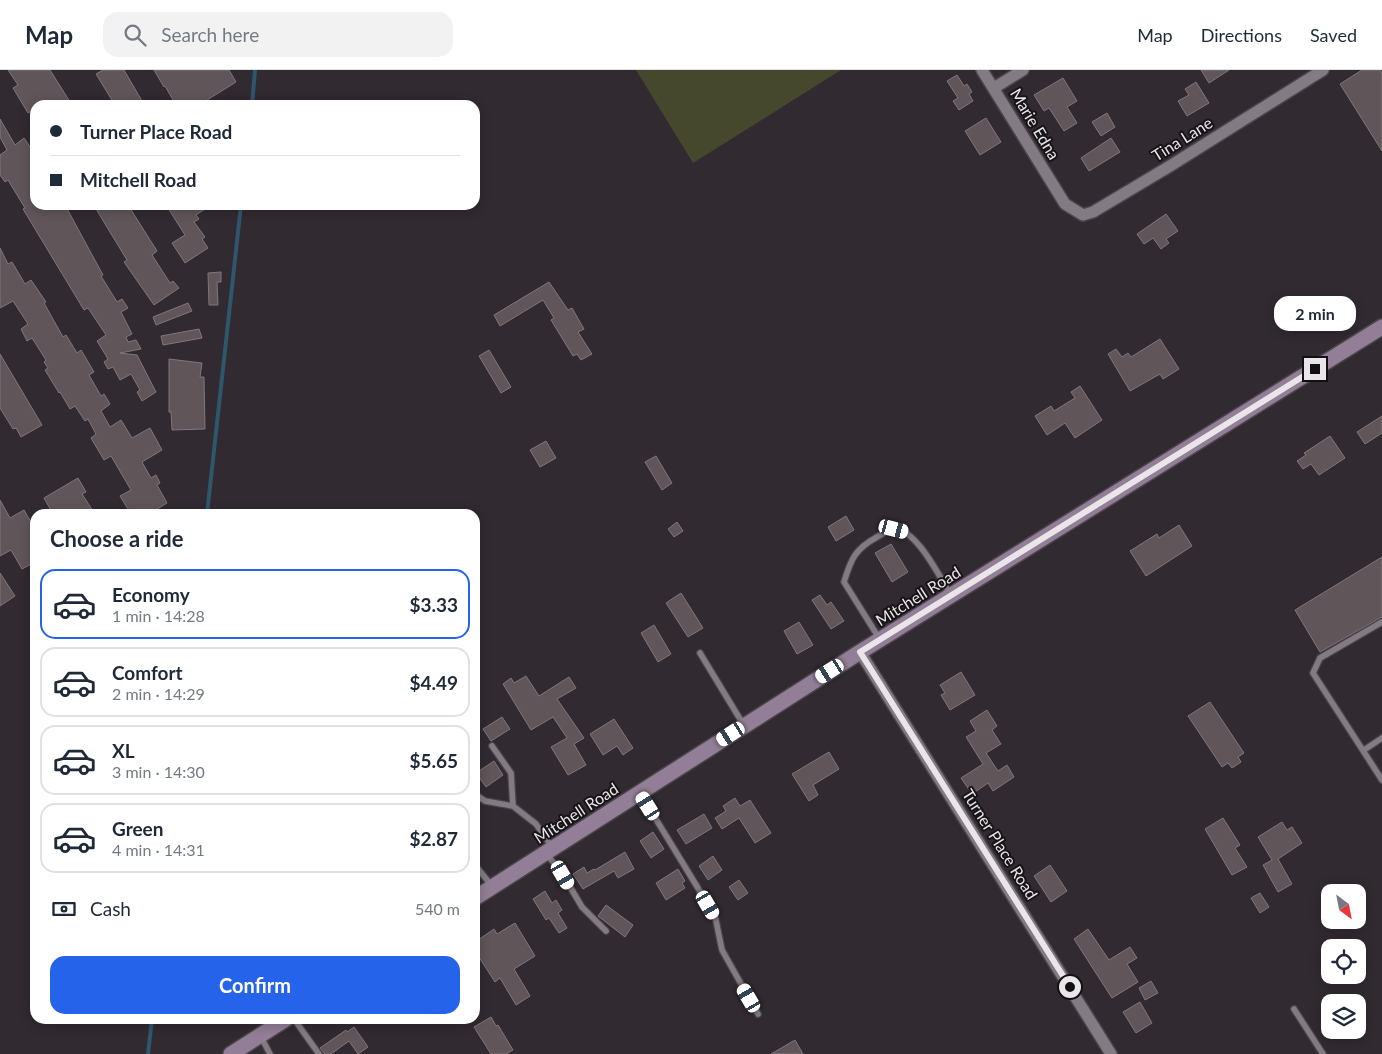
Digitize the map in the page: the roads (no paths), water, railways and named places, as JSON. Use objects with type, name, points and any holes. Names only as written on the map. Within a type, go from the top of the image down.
[{"type":"street","name":"Marie Edna","points":[[982,70],[1059,195]]},
{"type":"street","points":[[994,88],[1023,70]]},
{"type":"street","name":"Tina Lane","points":[[1059,195],[1065,204],[1083,215],[1093,212],[1323,70]]},
{"type":"street","name":"Mitchell Road","points":[[480,895],[860,652],[1382,327]]},
{"type":"street","name":"Turner Place Road","points":[[860,652],[1111,1054]]},
{"type":"street","points":[[231,1054],[278,1024]]},
{"type":"lane","points":[[881,639],[844,582],[851,560],[856,552],[867,542],[894,529],[905,532],[920,546],[951,595]]},
{"type":"lane","points":[[1382,622],[1320,658],[1313,673],[1382,780]]},
{"type":"lane","points":[[700,653],[744,726]]},
{"type":"lane","points":[[1364,750],[1382,738]]},
{"type":"lane","points":[[492,746],[511,773],[513,806]]},
{"type":"lane","points":[[640,793],[715,916],[722,950],[758,1014]]},
{"type":"lane","points":[[480,798],[485,801],[513,806],[536,824],[549,851],[582,907],[606,931]]},
{"type":"lane","points":[[480,871],[493,887]]},
{"type":"lane","points":[[1294,1009],[1324,1054]]},
{"type":"lane","points":[[298,1024],[319,1054]]},
{"type":"lane","points":[[260,1036],[270,1054]]},
{"type":"waterway","points":[[252,100],[255,70]]},
{"type":"waterway","points":[[208,509],[240,210]]},
{"type":"waterway","points":[[148,1054],[151,1024]]}]
